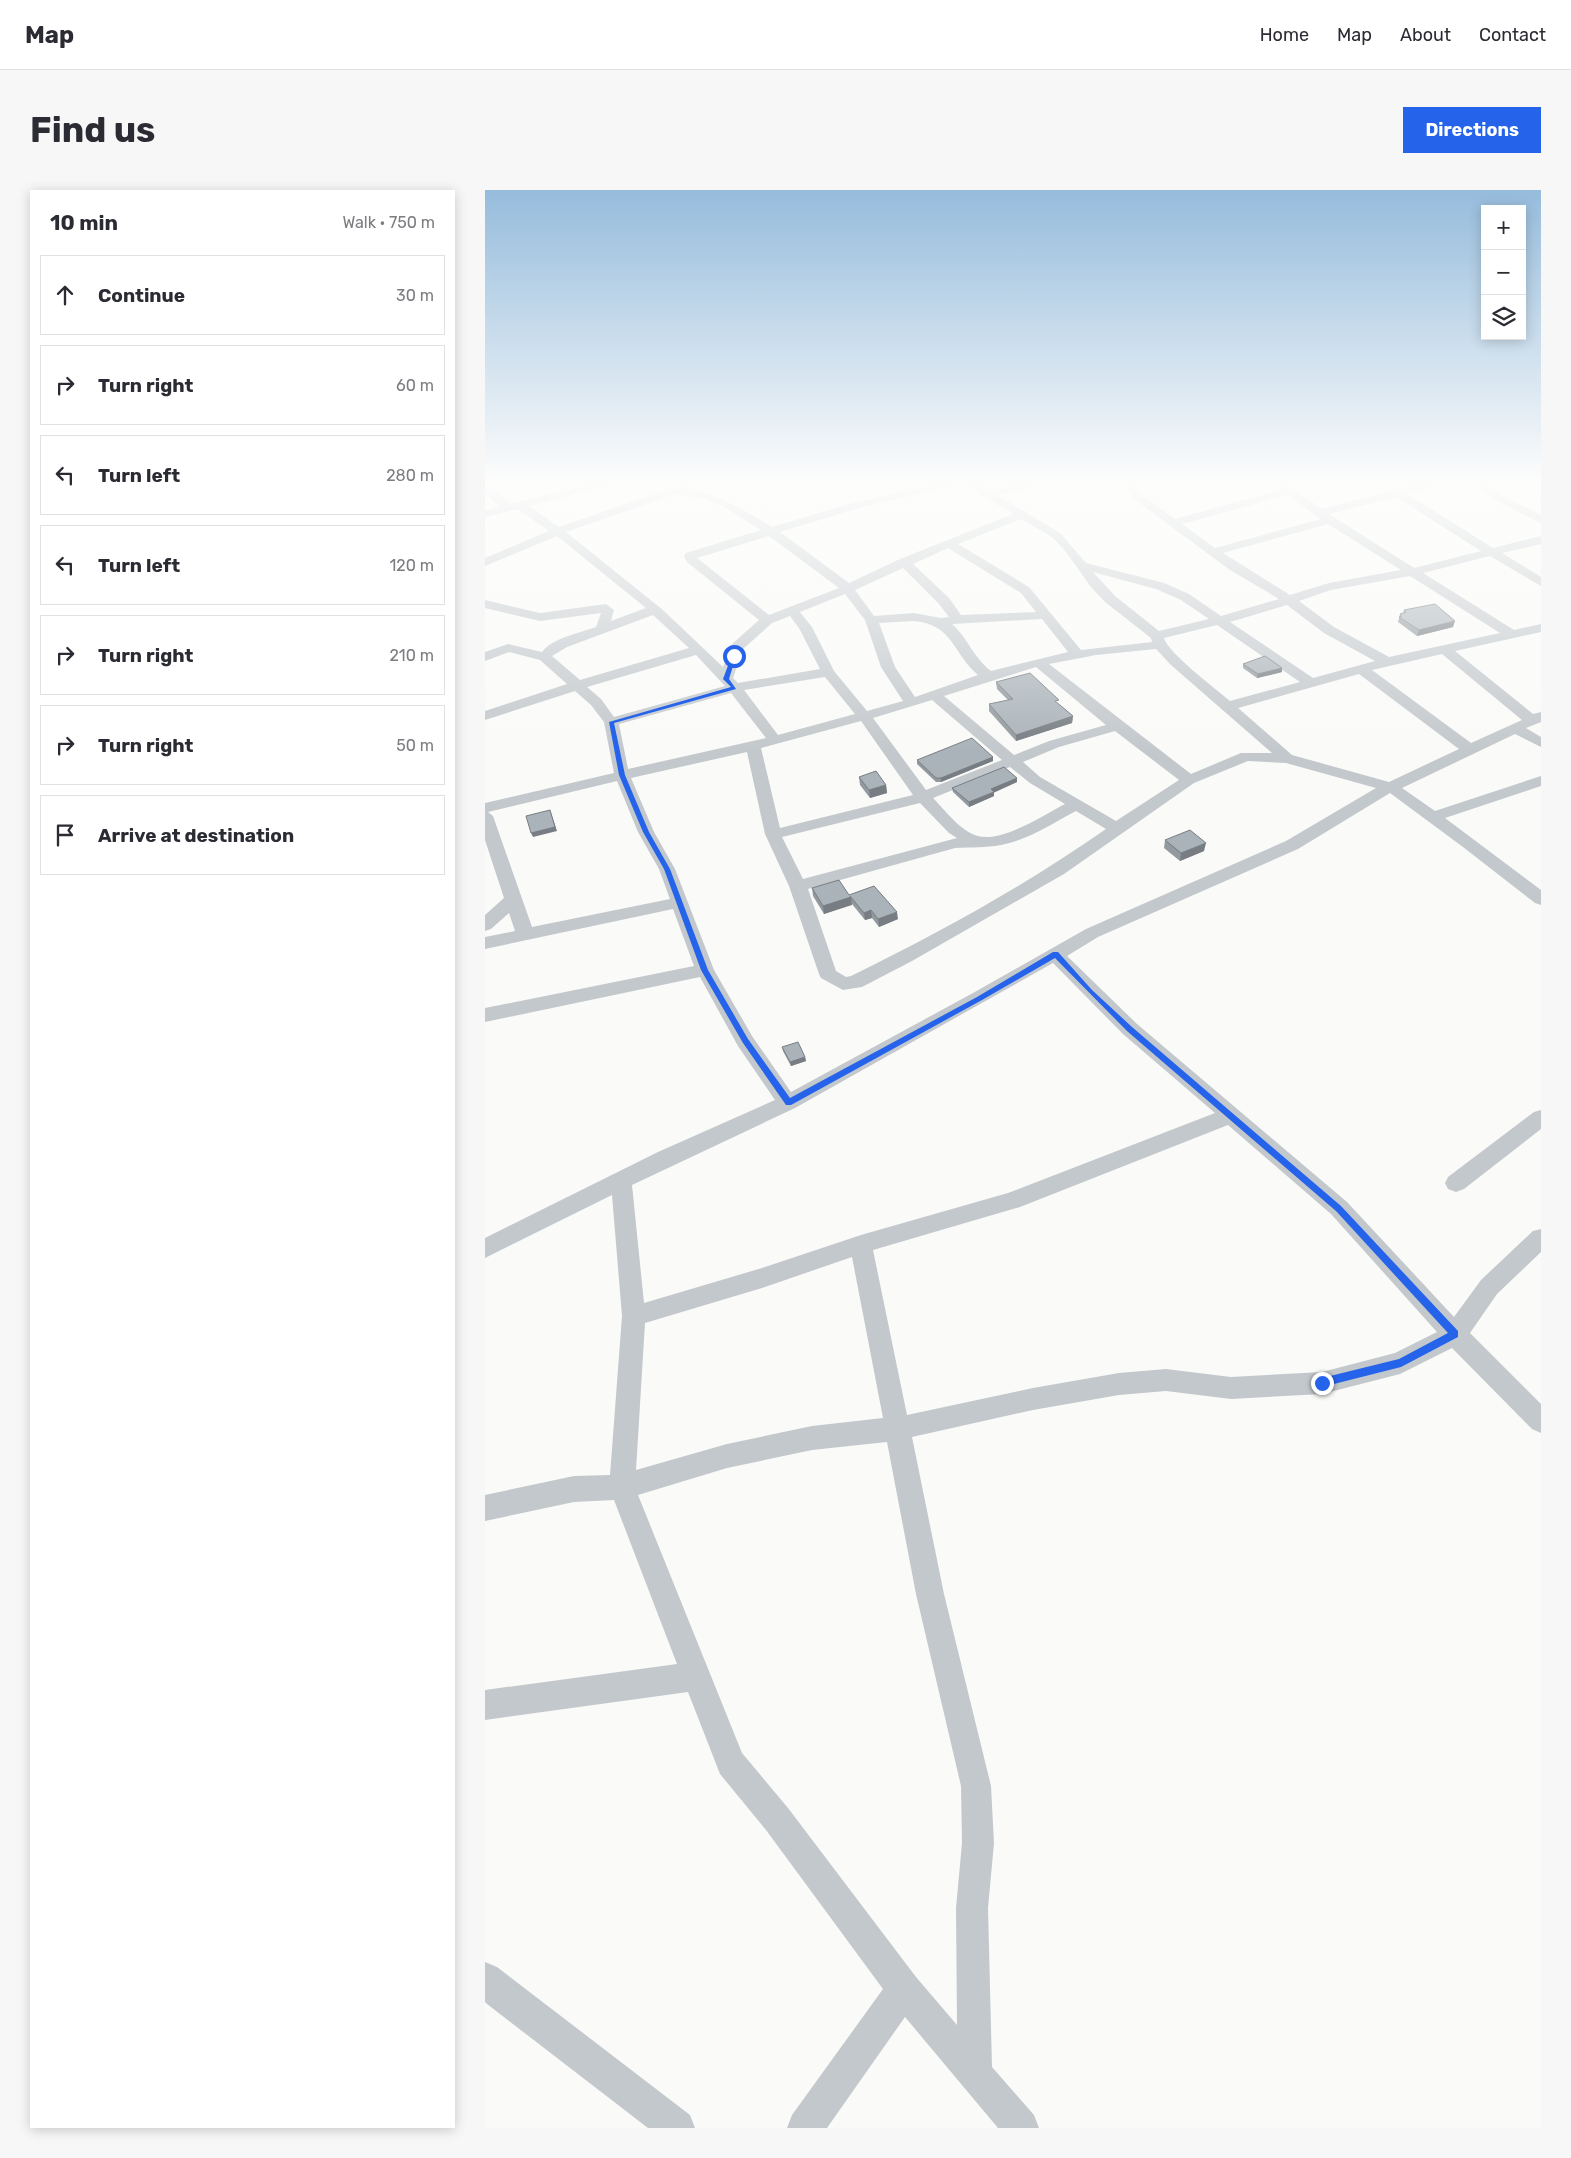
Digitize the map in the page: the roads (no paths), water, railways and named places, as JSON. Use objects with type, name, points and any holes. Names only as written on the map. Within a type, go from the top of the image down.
[{"type":"street","points":[[608,571],[654,610],[702,654],[730,683],[775,740]]},
{"type":"street","points":[[706,571],[767,620]]},
{"type":"street","points":[[825,571],[847,588],[871,620],[885,651],[887,667],[909,700]]},
{"type":"street","points":[[730,683],[737,647],[753,630],[767,620],[793,612],[883,571]]},
{"type":"street","points":[[914,571],[945,601],[957,619]]},
{"type":"street","points":[[997,571],[1025,590],[1077,654]]},
{"type":"street","points":[[1087,571],[1110,599],[1158,641],[1176,662],[1287,758]]},
{"type":"street","points":[[1104,571],[1160,586],[1185,597],[1310,682]]},
{"type":"street","points":[[1244,571],[1289,600],[1329,630],[1387,662]]},
{"type":"street","points":[[1522,571],[1541,582]]},
{"type":"street","points":[[485,808],[753,746],[864,716],[909,700],[1039,663],[1098,650],[1158,641],[1350,582],[1412,572],[1452,597],[1486,622],[1513,634]]},
{"type":"street","points":[[485,604],[541,617],[606,608],[609,610],[602,629]]},
{"type":"street","points":[[545,657],[550,650],[563,644],[654,610]]},
{"type":"street","points":[[793,612],[805,627],[828,672],[864,716],[923,797],[941,815],[955,837]]},
{"type":"street","points":[[871,620],[915,617],[941,622],[957,619],[1047,615]]},
{"type":"street","points":[[941,622],[953,631],[962,668]]},
{"type":"street","points":[[1486,622],[1486,640]]},
{"type":"street","points":[[1228,706],[1387,662],[1541,628]]},
{"type":"street","points":[[485,716],[578,685],[737,647]]},
{"type":"street","points":[[485,657],[508,648],[545,657],[596,702],[611,722],[622,775],[646,832],[667,869],[705,970],[745,1041],[788,1102]]},
{"type":"street","points":[[1445,650],[1529,721],[1541,743]]},
{"type":"street","points":[[1039,663],[1117,726],[1189,780]]},
{"type":"street","points":[[909,700],[962,668],[990,677]]},
{"type":"street","points":[[1361,669],[1469,749]]},
{"type":"street","points":[[611,722],[730,683],[828,672]]},
{"type":"street","points":[[933,694],[1035,780],[1118,829]]},
{"type":"street","points":[[485,1249],[621,1180],[788,1102],[980,998],[1092,932],[1293,845],[1391,787],[1529,721]]},
{"type":"street","points":[[773,834],[886,808],[923,797],[1054,744],[1117,726]]},
{"type":"street","points":[[753,746],[773,834],[798,886],[828,974],[843,984],[855,982],[907,957],[1040,880],[1189,780],[1246,756],[1267,755],[1287,758],[1391,787],[1541,899]]},
{"type":"street","points":[[1433,817],[1541,781]]},
{"type":"street","points":[[798,886],[955,837],[979,843],[1000,840],[1023,832],[1076,805]]},
{"type":"street","points":[[886,808],[941,815]]},
{"type":"street","points":[[485,816],[525,934]]},
{"type":"street","points":[[491,942],[681,902]]},
{"type":"street","points":[[485,925],[516,907]]},
{"type":"street","points":[[491,942],[516,907]]},
{"type":"street","points":[[1055,954],[1090,992],[1130,1029],[1339,1208],[1455,1334],[1541,1421]]},
{"type":"street","points":[[485,1015],[705,970]]},
{"type":"street","points":[[634,1316],[762,1278],[861,1244],[1012,1201],[1230,1116]]},
{"type":"street","points":[[1456,1183],[1541,1118]]},
{"type":"street","points":[[621,1180],[634,1316],[622,1487],[731,1763],[777,1819],[904,1989],[1021,2128]]},
{"type":"street","points":[[485,1508],[574,1489],[622,1487],[727,1456],[812,1438],[896,1429],[1033,1399],[1119,1384],[1166,1380],[1231,1388],[1322,1383],[1401,1363],[1455,1334],[1489,1287],[1541,1238]]},
{"type":"street","points":[[861,1244],[930,1594],[962,1735],[976,1786],[978,1843],[972,1908],[975,2072]]},
{"type":"street","points":[[485,1705],[696,1676]]},
{"type":"street","points":[[485,1979],[499,1992],[677,2128]]},
{"type":"street","points":[[805,2128],[904,1989]]}]
